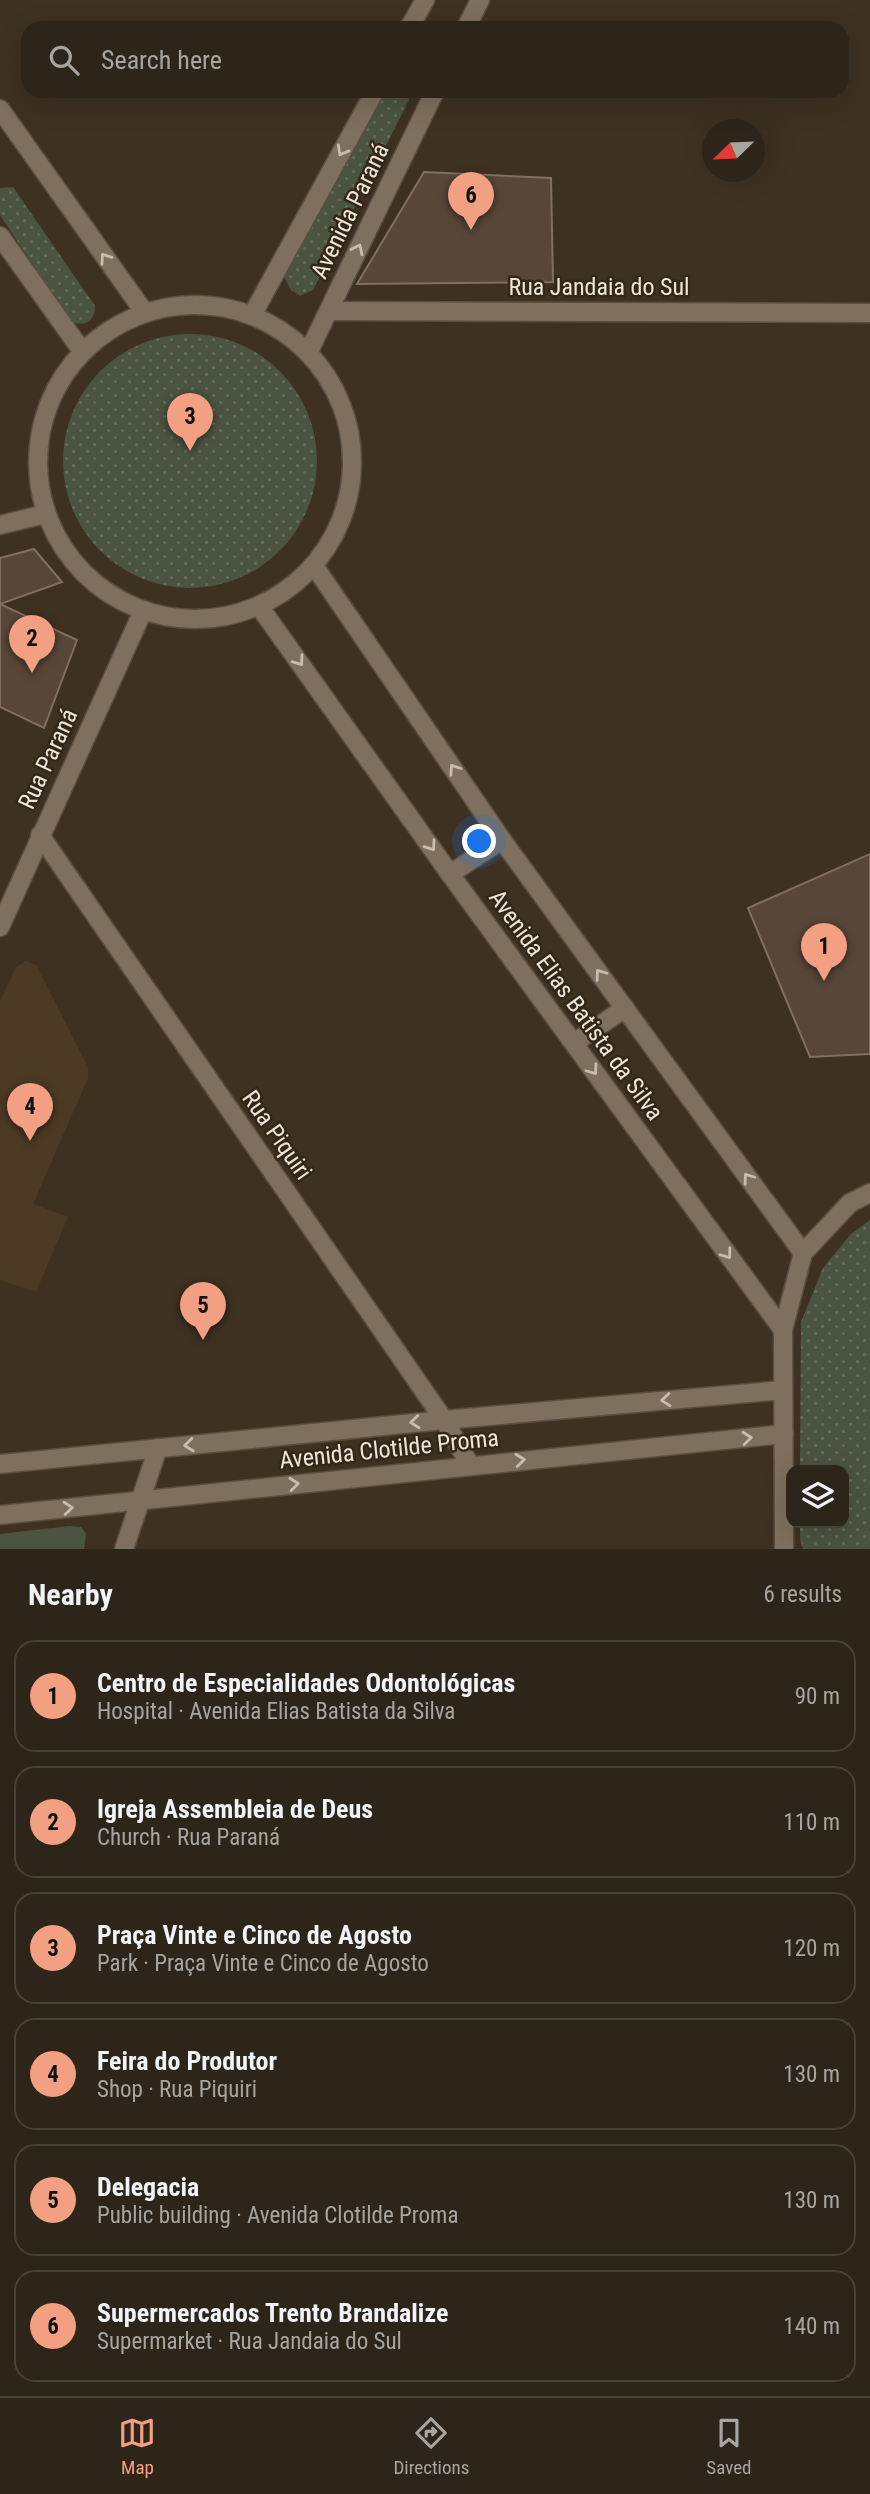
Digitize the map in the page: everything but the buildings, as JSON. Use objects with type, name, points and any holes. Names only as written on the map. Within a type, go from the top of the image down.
[{"type":"street","points":[[413,21],[425,0]]},
{"type":"street","points":[[470,21],[480,0]]},
{"type":"street","name":"Avenida Paraná","points":[[255,310],[371,98]]},
{"type":"street","name":"Avenida Paraná","points":[[308,353],[432,98]]},
{"type":"street","points":[[2,116],[145,313]]},
{"type":"street","points":[[0,236],[82,351]]},
{"type":"street","points":[[186,305],[255,310],[279,323],[308,353],[328,380],[345,420],[352,462],[346,506],[317,570],[272,600],[259,606],[185,620],[142,613],[95,585],[65,553],[46,514],[37,473],[40,431],[53,391],[82,351],[100,335],[145,313],[186,305]]},
{"type":"street","name":"Rua Jandaia do Sul","points":[[329,311],[870,313]]},
{"type":"street","points":[[0,525],[46,514]]},
{"type":"street","name":"Avenida Elias Batista da Silva","points":[[317,570],[502,840],[803,1253]]},
{"type":"street","name":"Avenida Elias Batista da Silva","points":[[259,606],[450,874],[783,1330]]},
{"type":"street","name":"Rua Paraná","points":[[0,927],[142,613]]},
{"type":"street","name":"Rua Piquiri","points":[[40,835],[444,1420],[470,1465]]},
{"type":"street","points":[[450,874],[502,840]]},
{"type":"street","points":[[574,1043],[625,1009]]},
{"type":"street","points":[[784,1549],[783,1330],[803,1253],[850,1203],[870,1193]]},
{"type":"street","name":"Avenida Clotilde Proma","points":[[0,1465],[444,1420],[783,1390]]},
{"type":"street","name":"Avenida Clotilde Proma","points":[[0,1514],[784,1434]]},
{"type":"street","points":[[124,1549],[158,1448]]},
{"type":"shaded area","points":[[26,961],[36,965],[88,1067],[88,1078],[33,1204],[68,1217],[36,1292],[0,1280],[0,1001],[16,967]]},
{"type":"green space","points":[[378,98],[409,98],[313,290],[300,296],[291,290],[284,277]]},
{"type":"green space","points":[[13,187],[95,306],[93,316],[88,322],[71,322],[0,215],[0,188]]},
{"type":"green space","points":[[190,334],[239,344],[280,371],[307,412],[317,461],[307,510],[280,551],[239,578],[190,588],[141,578],[100,551],[73,510],[63,461],[73,412],[100,371],[141,344]]},
{"type":"green space","points":[[870,1220],[870,1549],[803,1549],[800,1528],[849,1528],[849,1465],[800,1465],[801,1322],[823,1268],[851,1234]]},
{"type":"green space","points":[[81,1527],[86,1534],[84,1549],[0,1549],[0,1534]]},
{"type":"place","name":"Supermercados Trento Brandalize","points":[[471,230]]},
{"type":"place","name":"Praça Vinte e Cinco de Agosto","points":[[190,451]]},
{"type":"place","name":"Igreja Assembleia de Deus","points":[[32,673]]},
{"type":"place","name":"Centro de Especialidades Odontológicas","points":[[824,981]]},
{"type":"place","name":"Feira do Produtor","points":[[30,1141]]},
{"type":"place","name":"Delegacia","points":[[203,1340]]}]
